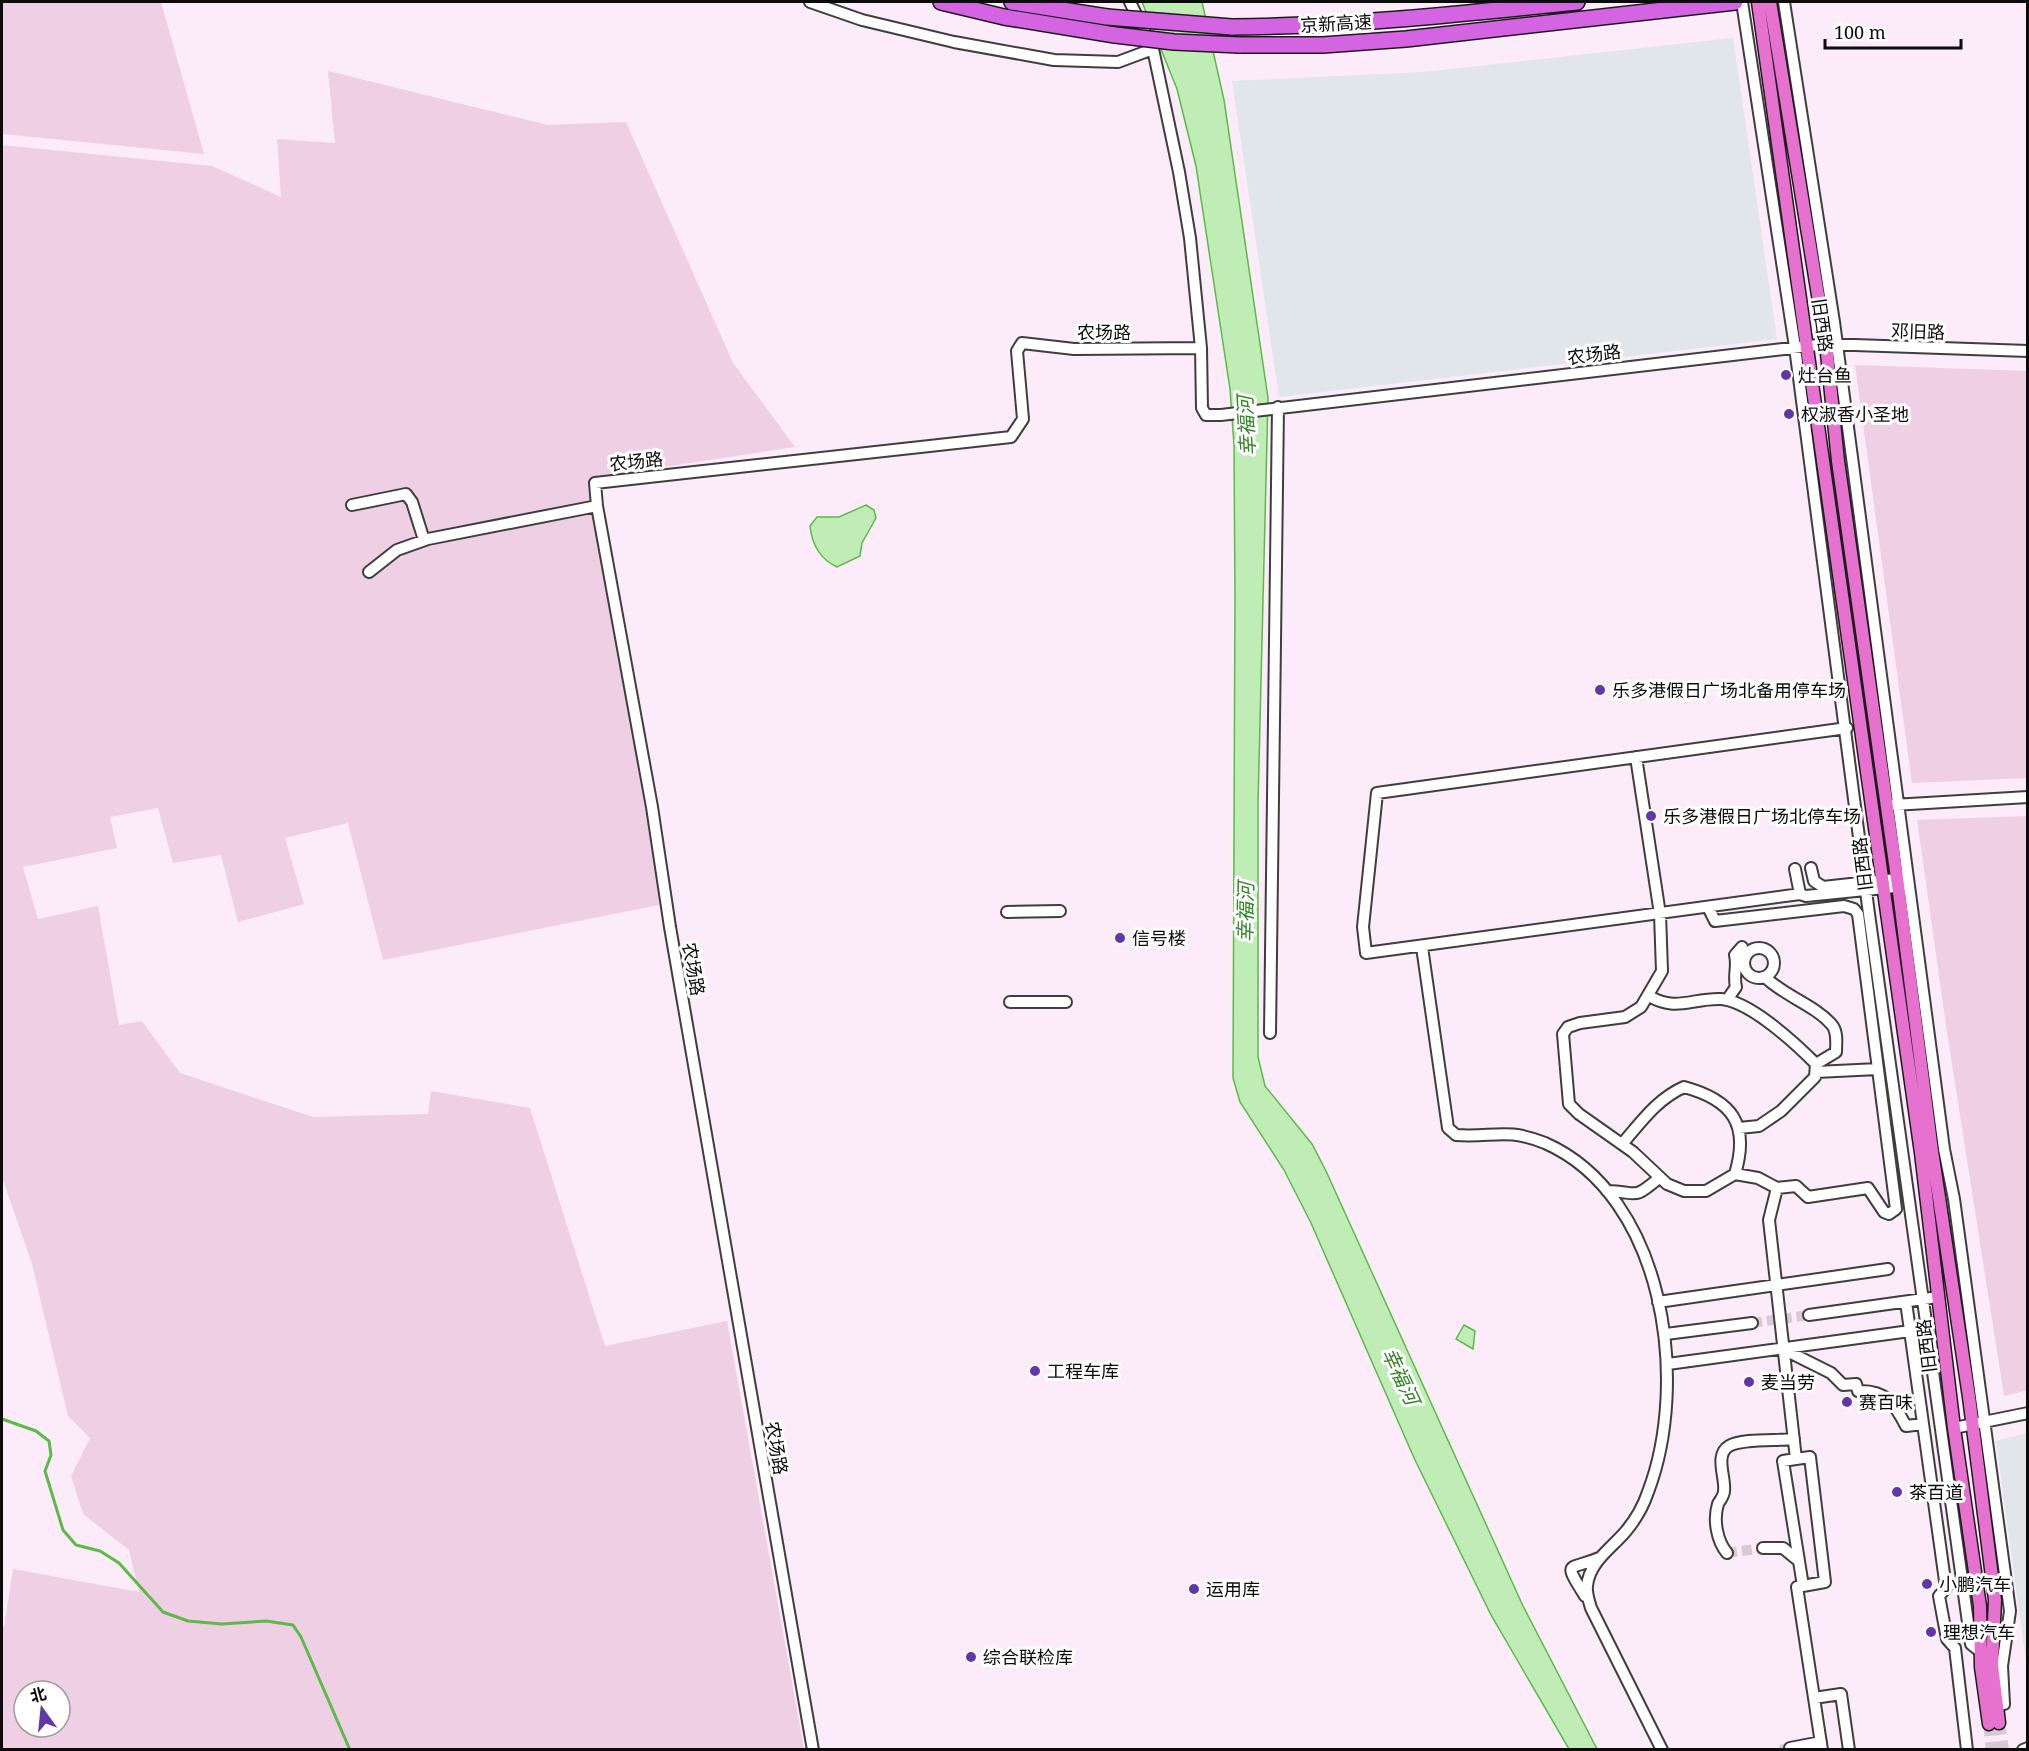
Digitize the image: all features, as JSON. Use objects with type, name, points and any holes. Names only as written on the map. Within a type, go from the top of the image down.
[{"type":"highway","name":"京新高速","points":[[941,2],[1004,17],[1174,42],[1323,45],[1394,40],[1728,2]]},
{"type":"highway","name":"京新高速","points":[[1012,2],[1107,17],[1232,27],[1390,22],[1577,2]]},
{"type":"main road","name":"旧西路","points":[[1758,2],[1801,346],[1873,806],[1882,885],[1921,1153],[1954,1428],[1980,1606],[1981,1652],[1994,1724],[1997,1706],[1992,1665],[1995,1600],[1914,1014],[1903,882],[1893,805],[1838,461],[1830,344],[1770,2]]},
{"type":"street","points":[[810,2],[862,20],[954,42],[1054,60],[1118,62],[1153,49]]},
{"type":"street","points":[[1130,2],[1153,49],[1190,238],[1201,348]]},
{"type":"street","points":[[1742,2],[1801,346],[1867,886],[1923,1300],[1971,1644],[1981,1652]]},
{"type":"street","points":[[1784,2],[1830,344]]},
{"type":"street","name":"农场路","points":[[813,1749],[670,927],[652,807],[597,506],[595,483],[1011,437],[1023,419],[1017,351],[1022,343],[1074,349],[1201,348],[1202,408],[1206,415],[1801,346]]},
{"type":"street","name":"邓旧路","points":[[1801,346],[1830,344],[2028,351]]},
{"type":"street","points":[[1270,1033],[1276,407]]},
{"type":"street","points":[[352,505],[406,494],[412,502],[424,540]]},
{"type":"street","points":[[369,572],[398,550],[424,540],[597,506]]},
{"type":"street","points":[[1847,728],[1377,793],[1364,927],[1366,953],[1800,894],[1814,896],[1867,886]]},
{"type":"street","points":[[1636,757],[1660,914],[1662,971],[1641,1007],[1626,1017],[1580,1023],[1568,1027],[1563,1034],[1569,1104],[1579,1114],[1622,1144],[1659,1178],[1683,1191],[1706,1191],[1735,1174],[1758,1178],[1777,1188],[1796,1186],[1808,1197],[1868,1188],[1884,1212],[1889,1214],[1896,1209],[1858,914],[1854,909],[1844,906],[1715,921],[1708,907]]},
{"type":"street","points":[[1873,806],[2028,797]]},
{"type":"street","points":[[1811,867],[1814,881],[1823,887],[1903,882],[1944,1149],[1954,1199],[2010,1611],[2002,1666],[2004,1704],[1997,1706]]},
{"type":"street","points":[[1795,869],[1800,894]]},
{"type":"street","points":[[1007,912],[1060,911]]},
{"type":"street","points":[[1422,947],[1448,1128],[1451,1133],[1462,1136],[1509,1132],[1545,1143],[1584,1167],[1607,1191],[1633,1233],[1658,1302],[1666,1334],[1668,1364],[1664,1437],[1641,1511],[1592,1569],[1586,1587],[1590,1603]]},
{"type":"street","points":[[1727,1000],[1736,987],[1734,978],[1740,961],[1753,949],[1767,950],[1774,962],[1772,972],[1759,979],[1749,975],[1740,961],[1736,955],[1742,947]]},
{"type":"street","points":[[1739,1128],[1759,1126],[1780,1111],[1815,1077],[1816,1068],[1836,1052],[1837,1037],[1832,1025],[1778,990],[1766,977]]},
{"type":"street","points":[[1649,996],[1664,1005],[1727,1000],[1747,1007],[1816,1068],[1878,1069]]},
{"type":"street","points":[[1010,1002],[1066,1002]]},
{"type":"street","points":[[1622,1144],[1654,1106],[1670,1093],[1684,1087],[1706,1093],[1726,1105],[1739,1128],[1741,1144],[1735,1174]]},
{"type":"street","points":[[1607,1191],[1628,1195],[1640,1193],[1659,1178]]},
{"type":"street","points":[[1777,1188],[1769,1220],[1796,1459]]},
{"type":"street","points":[[1658,1302],[1888,1269]]},
{"type":"street","points":[[1809,1315],[1938,1297]]},
{"type":"street","points":[[1906,1302],[1946,1588],[1939,1596],[1947,1639],[1955,1648],[1967,1749]]},
{"type":"street","points":[[1666,1334],[1752,1323]]},
{"type":"street","points":[[1668,1364],[1910,1332]]},
{"type":"street","points":[[1784,1349],[1831,1373],[1843,1384],[1856,1384],[1858,1391],[1874,1390],[1888,1398],[1906,1426],[1923,1424]]},
{"type":"street","points":[[1954,1428],[2028,1413]]},
{"type":"street","points":[[1727,1553],[1718,1539],[1716,1515],[1724,1492],[1721,1463],[1723,1452],[1729,1446],[1749,1442],[1794,1439]]},
{"type":"street","points":[[1790,1748],[1821,1746],[1797,1587],[1803,1586],[1825,1582],[1810,1457],[1783,1461],[1803,1586]]},
{"type":"street","points":[[1763,1548],[1783,1548],[1799,1561]]},
{"type":"street","points":[[1600,1558],[1575,1564],[1571,1572],[1590,1603],[1662,1749]]},
{"type":"street","points":[[1814,1698],[1841,1694],[1849,1749]]},
{"type":"street","points":[[2023,1749],[2028,1748]]},
{"type":"shaded area","points":[[2,2],[161,2],[204,154],[2,134]]},
{"type":"shaded area","points":[[1733,38],[1777,339],[1279,397],[1232,81],[1424,72]]},
{"type":"shaded area","points":[[328,71],[548,125],[626,122],[733,363],[795,447],[598,477],[664,904],[383,960],[348,823],[285,838],[304,904],[238,922],[221,855],[173,863],[158,808],[110,817],[117,848],[23,867],[38,919],[98,906],[119,1025],[142,1021],[180,1073],[313,1117],[428,1114],[431,1091],[530,1108],[605,1346],[727,1321],[804,1749],[2,1749],[2,1627],[4,1627],[13,1569],[139,1592],[129,1550],[83,1514],[71,1476],[90,1438],[68,1416],[32,1264],[2,1177],[2,145],[212,166],[281,197],[277,139],[335,143]]},
{"type":"shaded area","points":[[1855,365],[2027,371],[2027,778],[1912,783]]},
{"type":"shaded area","points":[[2027,816],[2028,1390],[2004,1396],[1947,1032],[1917,820]]},
{"type":"shaded area","points":[[2028,1433],[2027,1669],[1996,1441]]},
{"type":"water","name":"幸福河","points":[[1142,2],[1202,2],[1224,100],[1268,398],[1258,803],[1258,1057],[1265,1086],[1312,1144],[1326,1171],[1523,1606],[1597,1749],[1569,1749],[1491,1615],[1415,1460],[1311,1223],[1284,1170],[1240,1102],[1233,1078],[1235,596],[1234,445],[1230,389],[1196,166],[1177,89]]},
{"type":"water","points":[[866,505],[874,510],[876,518],[862,543],[860,556],[837,567],[818,551],[810,526],[817,517],[839,517]]},
{"type":"water","points":[[1464,1325],[1475,1331],[1473,1349],[1456,1339]]},
{"type":"waterway","points":[[2,1419],[36,1431],[49,1441],[51,1455],[45,1471],[63,1530],[76,1545],[100,1551],[119,1563],[163,1612],[188,1621],[222,1624],[266,1621],[293,1625],[301,1637],[350,1750]]},
{"type":"tunnel","points":[[1752,1323],[1809,1315]]},
{"type":"tunnel","points":[[1727,1553],[1763,1548]]},
{"type":"tunnel","points":[[1999,1723],[2003,1750]]},
{"type":"tunnel","points":[[1989,1724],[1992,1750]]},
{"type":"tunnel","points":[[1780,1750],[1790,1748]]},
{"type":"place","name":"灶台鱼","points":[[1786,375]]},
{"type":"place","name":"权淑香小圣地","points":[[1789,414]]},
{"type":"place","name":"乐多港假日广场北备用停车场","points":[[1600,690]]},
{"type":"place","name":"乐多港假日广场北停车场","points":[[1651,816]]},
{"type":"place","name":"信号楼","points":[[1120,938]]},
{"type":"place","name":"工程车库","points":[[1035,1371]]},
{"type":"place","name":"麦当劳","points":[[1749,1382]]},
{"type":"place","name":"赛百味","points":[[1847,1402]]},
{"type":"place","name":"茶百道","points":[[1897,1492]]},
{"type":"place","name":"小鹏汽车","points":[[1927,1584]]},
{"type":"place","name":"运用库","points":[[1194,1589]]},
{"type":"place","name":"理想汽车","points":[[1931,1632]]},
{"type":"place","name":"综合联检库","points":[[971,1657]]}]
